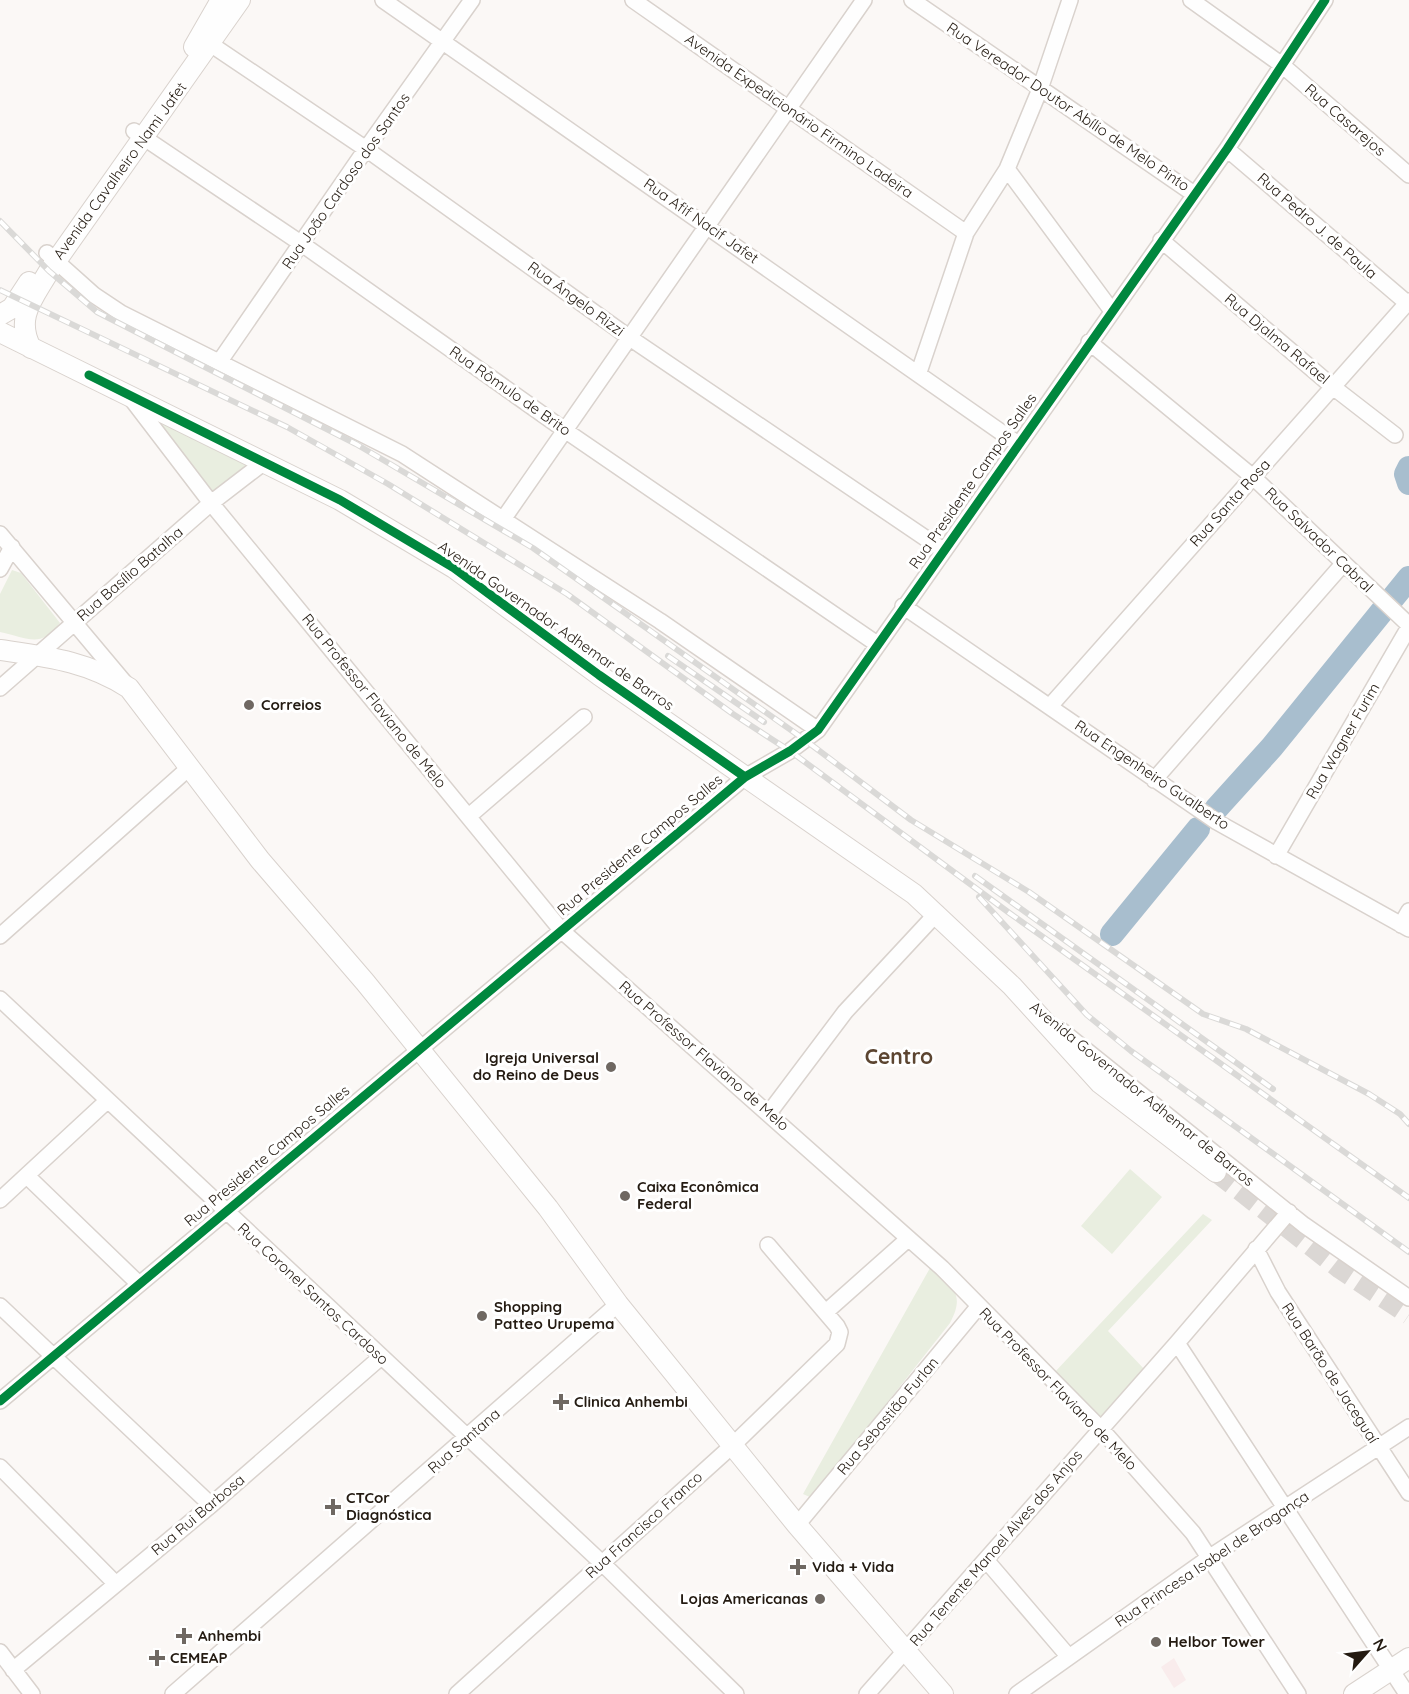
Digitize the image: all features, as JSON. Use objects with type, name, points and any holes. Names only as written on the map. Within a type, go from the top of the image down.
[{"type":"main road","name":"Avenida Cavalheiro Nami Jafet","points":[[206,41],[221,0]]},
{"type":"main road","name":"Avenida Cavalheiro Nami Jafet","points":[[0,315],[12,308],[51,257],[206,41],[240,0]]},
{"type":"main road","name":"Avenida Cavalheiro Nami Jafet","points":[[31,348],[24,334],[24,317],[51,257]]},
{"type":"main road","name":"Avenida Governador Adhemar de Barros","points":[[0,332],[340,500],[454,568],[599,675],[897,882],[937,914],[1041,1016]]},
{"type":"main road","points":[[0,650],[83,664],[129,687],[294,902],[420,1050],[548,1208],[618,1304],[797,1525],[943,1694]]},
{"type":"main road","points":[[1041,1016],[1100,1083],[1216,1172]]},
{"type":"main road","points":[[1354,1694],[1409,1658]]},
{"type":"street","name":"Rua Afif Nacif Jafet","points":[[383,0],[919,372],[1018,444]]},
{"type":"street","name":"Rua João Cardoso dos Santos","points":[[220,362],[366,148],[472,0]]},
{"type":"street","name":"Avenida Expedicionário Firmino Ladeira","points":[[633,0],[966,233]]},
{"type":"street","points":[[504,518],[709,227],[864,0]]},
{"type":"street","name":"Rua Vereador Doutor Abílio de Melo Pinto","points":[[912,0],[1194,194]]},
{"type":"street","points":[[919,372],[966,233],[1007,169],[1040,89],[1070,0]]},
{"type":"street","name":"Rua Casarejos","points":[[1191,0],[1282,65],[1409,175]]},
{"type":"street","name":"Rua Presidente Campos Salles","points":[[0,1401],[224,1210],[420,1050],[745,777],[789,751],[818,730],[903,606],[1227,149],[1325,0]]},
{"type":"street","name":"Rua Ângelo Rizzi","points":[[206,41],[366,148],[630,338],[943,550]]},
{"type":"street","name":"Rua Rômulo de Brito","points":[[138,135],[302,244],[566,431],[878,644]]},
{"type":"street","name":"Rua Pedro J. de Paula","points":[[1227,149],[1408,302]]},
{"type":"street","points":[[1007,169],[1112,311]]},
{"type":"street","name":"Rua Djalma Rafael","points":[[1161,240],[1333,387],[1395,435]]},
{"type":"street","points":[[51,257],[94,295],[121,314],[402,454],[660,621],[818,730]]},
{"type":"street","name":"Rua Santa Rosa","points":[[1051,705],[1408,302]]},
{"type":"street","name":"Rua Salvador Cabral","points":[[1089,342],[1253,477],[1409,626]]},
{"type":"street","name":"Rua Professor Flaviano de Melo","points":[[130,398],[211,503],[562,931],[936,1263],[1101,1429],[1181,1519],[1210,1557],[1298,1694]]},
{"type":"street","name":"Rua Basílio Batalha","points":[[0,688],[211,503],[263,463]]},
{"type":"street","points":[[0,534],[129,687]]},
{"type":"street","points":[[0,569],[12,547]]},
{"type":"street","points":[[1154,780],[1343,564]]},
{"type":"street","name":"Rua Engenheiro Gualberto","points":[[903,606],[1051,705],[1154,780],[1217,822],[1405,927]]},
{"type":"street","name":"Rua Wagner Furim","points":[[1276,856],[1409,626]]},
{"type":"street","points":[[469,816],[584,717]]},
{"type":"street","points":[[0,936],[190,767]]},
{"type":"street","points":[[1405,927],[1409,910]]},
{"type":"street","points":[[769,1113],[845,1012],[937,914]]},
{"type":"street","name":"Rua Coronel Santos Cardoso","points":[[0,999],[602,1563],[736,1694]]},
{"type":"street","name":"Avenida Governador Adhemar de Barros","points":[[1041,1016],[1289,1212],[1409,1298]]},
{"type":"street","points":[[0,1200],[108,1100]]},
{"type":"street","points":[[27,1176],[138,1283]]},
{"type":"street","name":"Rua Tenente Manoel Alves dos Anjos","points":[[867,1694],[1178,1343],[1289,1212]]},
{"type":"street","points":[[768,1245],[827,1311],[912,1243]]},
{"type":"street","name":"Rua Barão de Jaceguaí","points":[[1256,1249],[1278,1292],[1409,1494]]},
{"type":"street","name":"Rua Santana","points":[[173,1694],[618,1304]]},
{"type":"street","points":[[0,1306],[211,1505]]},
{"type":"street","name":"Rua Sebastião Furlan","points":[[797,1525],[978,1307]]},
{"type":"street","name":"Rua Francisco Franco","points":[[457,1694],[733,1445],[829,1353],[840,1338],[840,1332],[827,1311]]},
{"type":"street","points":[[1178,1343],[1284,1509],[1407,1694]]},
{"type":"street","name":"Rua Rui Barbosa","points":[[14,1670],[115,1583],[211,1505],[381,1357]]},
{"type":"street","name":"Rua Princesa Isabel de Bragança","points":[[1017,1694],[1210,1557],[1409,1427]]},
{"type":"street","points":[[0,1467],[115,1583]]},
{"type":"street","points":[[986,1560],[1069,1657]]},
{"type":"street","points":[[0,1652],[32,1694]]},
{"type":"shaded area","points":[[158,421],[248,464],[210,495]]},
{"type":"shaded area","points":[[12,570],[21,573],[60,623],[53,631],[40,639],[26,639],[0,632],[0,594]]},
{"type":"shaded area","points":[[1130,1169],[1162,1197],[1112,1254],[1081,1226]]},
{"type":"shaded area","points":[[1203,1214],[1212,1220],[1108,1331],[1146,1371],[1102,1420],[1054,1373]]},
{"type":"shaded area","points":[[930,1268],[950,1285],[957,1297],[955,1313],[950,1323],[812,1498],[803,1494]]},
{"type":"shaded area","points":[[1174,1658],[1186,1680],[1174,1688],[1161,1667]]},
{"type":"waterway","points":[[1409,468],[1406,474],[1409,483]]},
{"type":"waterway","points":[[1216,809],[1272,747],[1409,578]]},
{"type":"waterway","points":[[1112,934],[1198,829]]},
{"type":"tunnel","points":[[1216,1172],[1340,1269],[1409,1315]]},
{"type":"railway","points":[[0,221],[49,271],[97,312],[356,444],[533,548],[805,740],[911,820],[1029,892],[1203,1014],[1246,1029],[1369,1094],[1400,1114],[1409,1124]]},
{"type":"railway","points":[[0,290],[287,427],[388,484],[567,594],[733,714],[790,751],[1008,912],[1409,1198]]},
{"type":"railway","points":[[668,656],[764,722]]},
{"type":"railway","points":[[975,876],[1273,1089]]},
{"type":"railway","points":[[979,897],[1087,1015],[1131,1051],[1409,1252]]},
{"type":"cycle path","points":[[0,1401],[745,777],[790,751],[818,730],[1227,149],[1325,0]]},
{"type":"cycle path","points":[[89,375],[340,500],[454,568],[599,675],[745,777]]},
{"type":"place","name":"Correios","points":[[249,705]]},
{"type":"place","name":"Igreja Universal do Reino de Deus","points":[[611,1067]]},
{"type":"place","name":"Caixa Econômica Federal","points":[[625,1196]]},
{"type":"place","name":"Shopping Patteo Urupema","points":[[482,1316]]},
{"type":"place","name":"Clinica Anhembi","points":[[561,1402]]},
{"type":"place","name":"CTCor Diagnóstica","points":[[333,1507]]},
{"type":"place","name":"Vida + Vida","points":[[798,1567]]},
{"type":"place","name":"Lojas Americanas","points":[[820,1599]]},
{"type":"place","name":"Anhembi","points":[[184,1636]]},
{"type":"place","name":"Helbor Tower","points":[[1156,1642]]},
{"type":"place","name":"CEMEAP","points":[[157,1658]]},
{"type":"district","name":"Centro","points":[[899,1057]]}]
